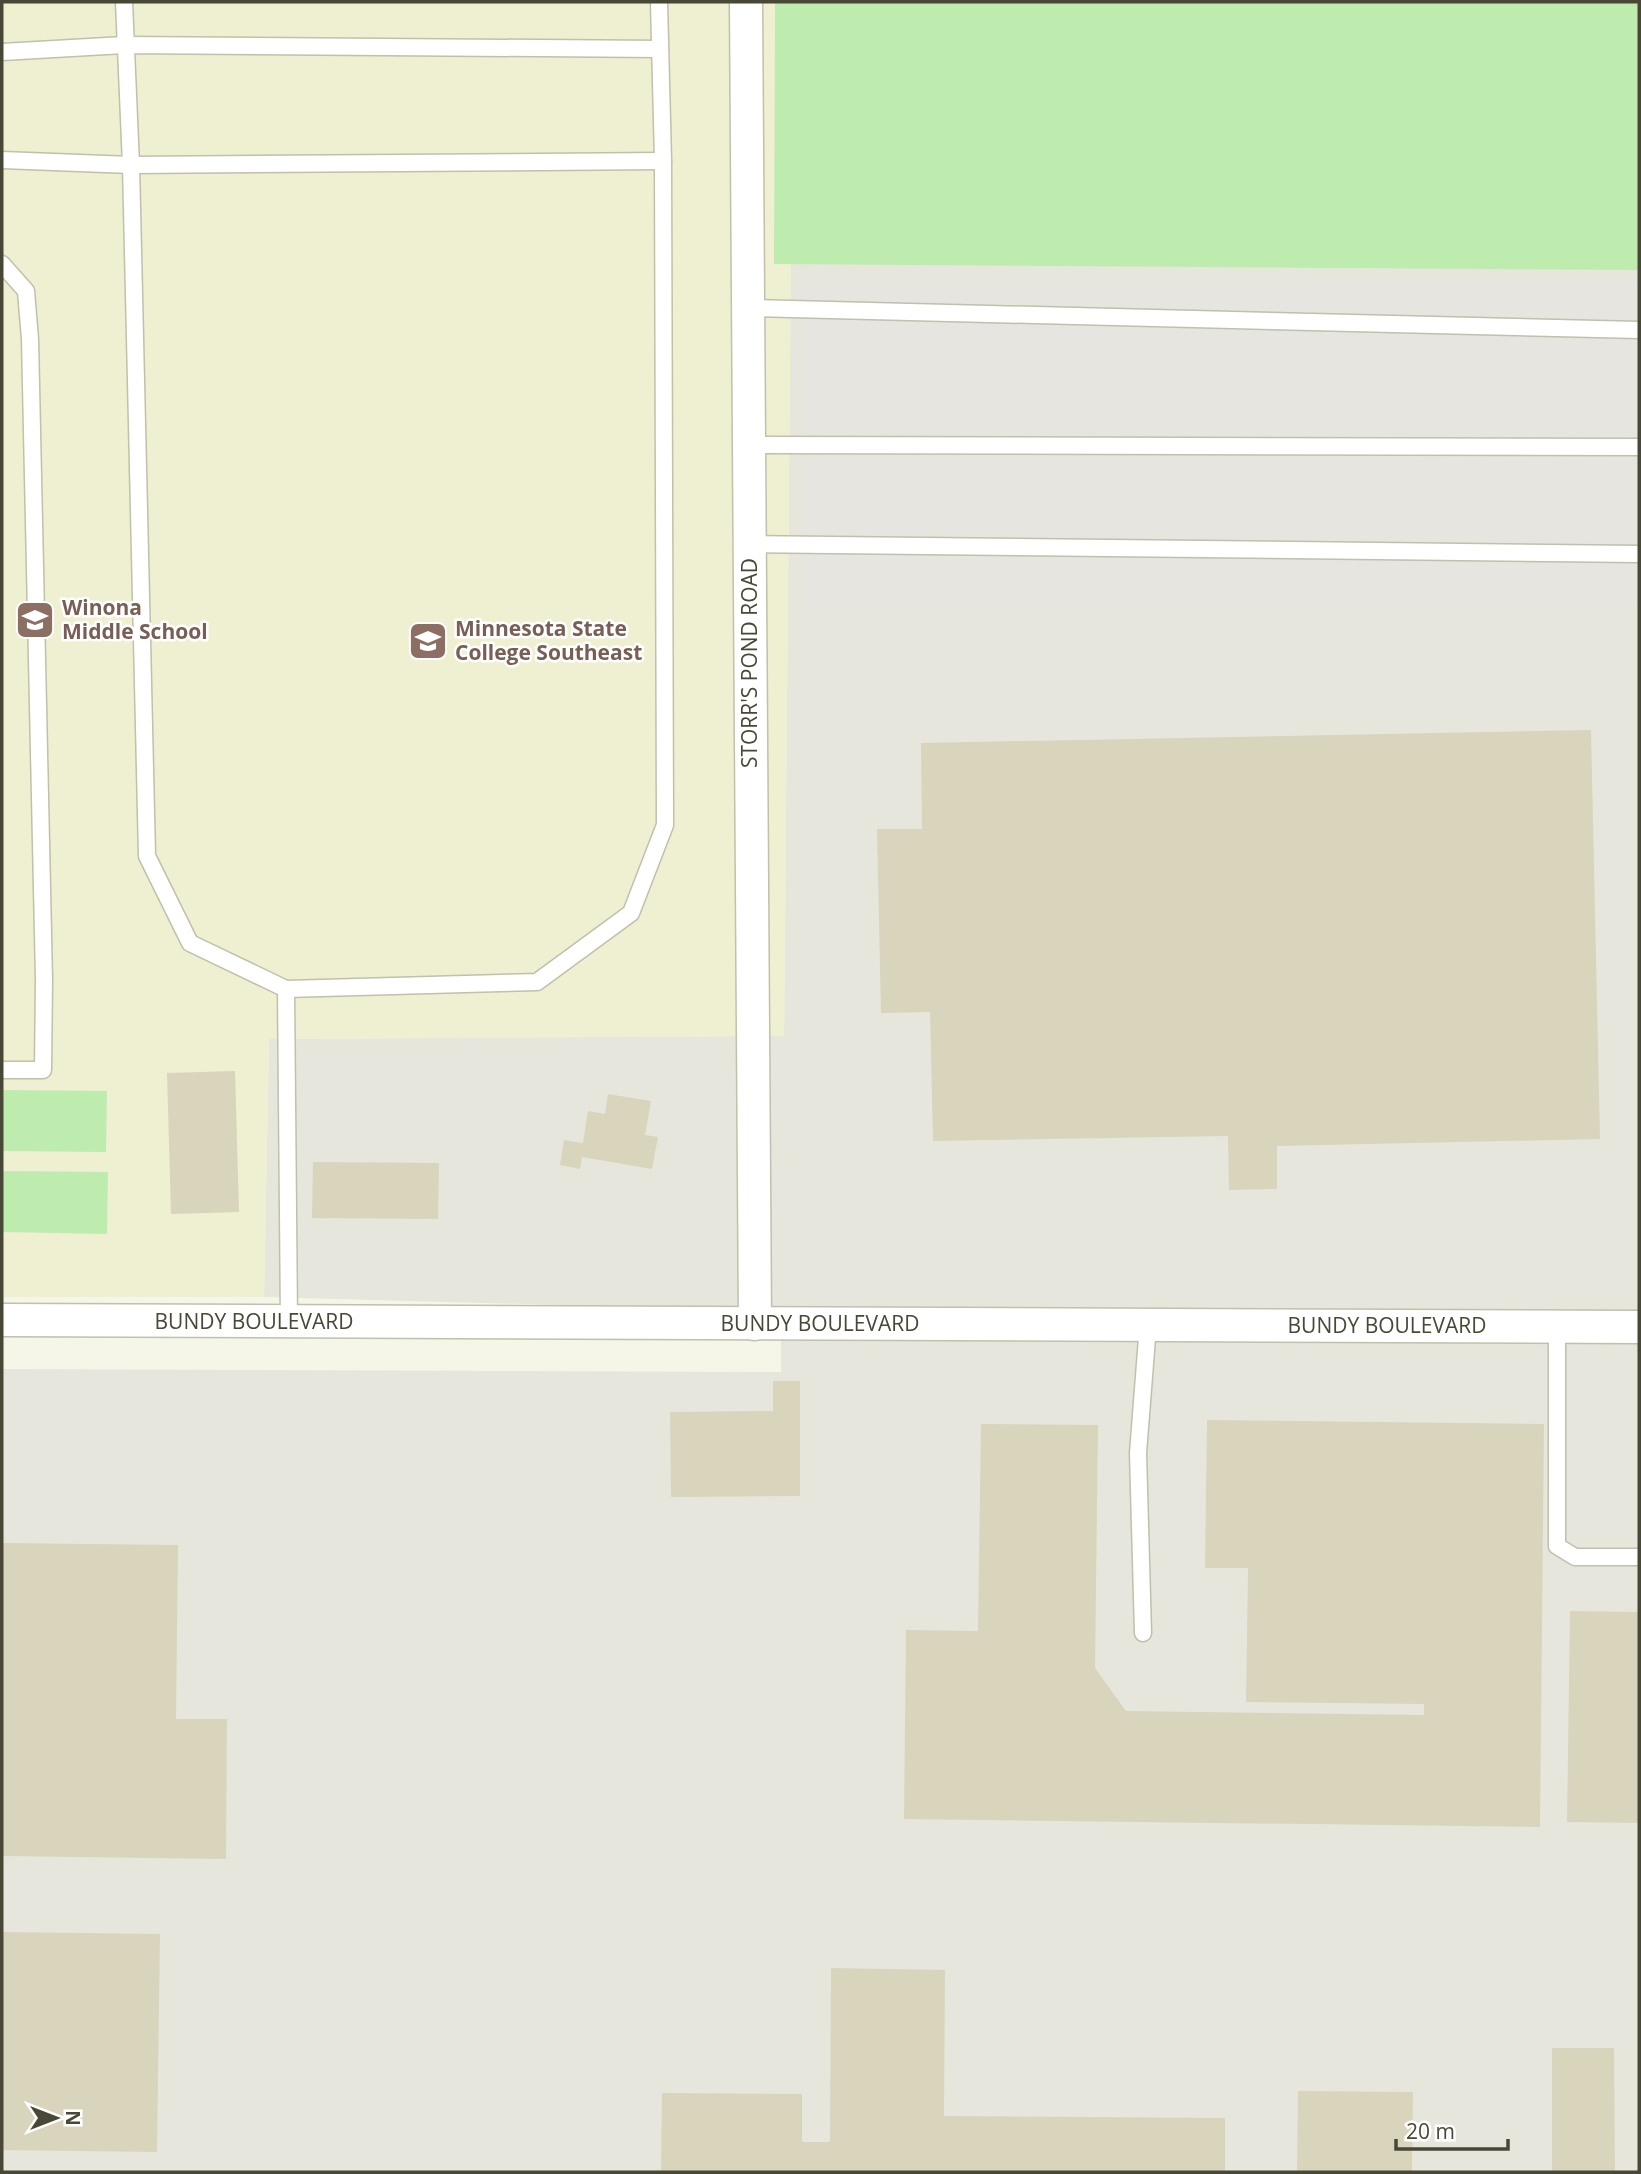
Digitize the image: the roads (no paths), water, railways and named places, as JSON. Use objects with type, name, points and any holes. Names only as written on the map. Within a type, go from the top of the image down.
[{"type":"street","name":"STORR'S POND ROAD","points":[[746,2],[755,1324]]},
{"type":"street","name":"BUNDY BOULEVARD","points":[[2,1320],[1639,1327]]},
{"type":"lane","points":[[124,2],[131,165],[147,856],[190,943],[286,989],[537,982],[631,913],[664,825],[663,161],[659,2]]},
{"type":"lane","points":[[2,52],[124,46],[660,49]]},
{"type":"lane","points":[[2,160],[131,165],[663,161]]},
{"type":"lane","points":[[2,264],[26,291],[30,339],[44,979],[43,1070],[2,1070]]},
{"type":"lane","points":[[748,307],[1639,330]]},
{"type":"lane","points":[[749,445],[1639,447]]},
{"type":"lane","points":[[750,544],[1639,554]]},
{"type":"lane","points":[[286,989],[289,1323]]},
{"type":"lane","points":[[1143,1633],[1138,1454],[1147,1325]]},
{"type":"lane","points":[[1557,1327],[1557,1546],[1575,1557],[1639,1557]]},
{"type":"place","name":"Winona Middle School","points":[[35,620]]},
{"type":"place","name":"Minnesota State College Southeast","points":[[428,641]]}]
